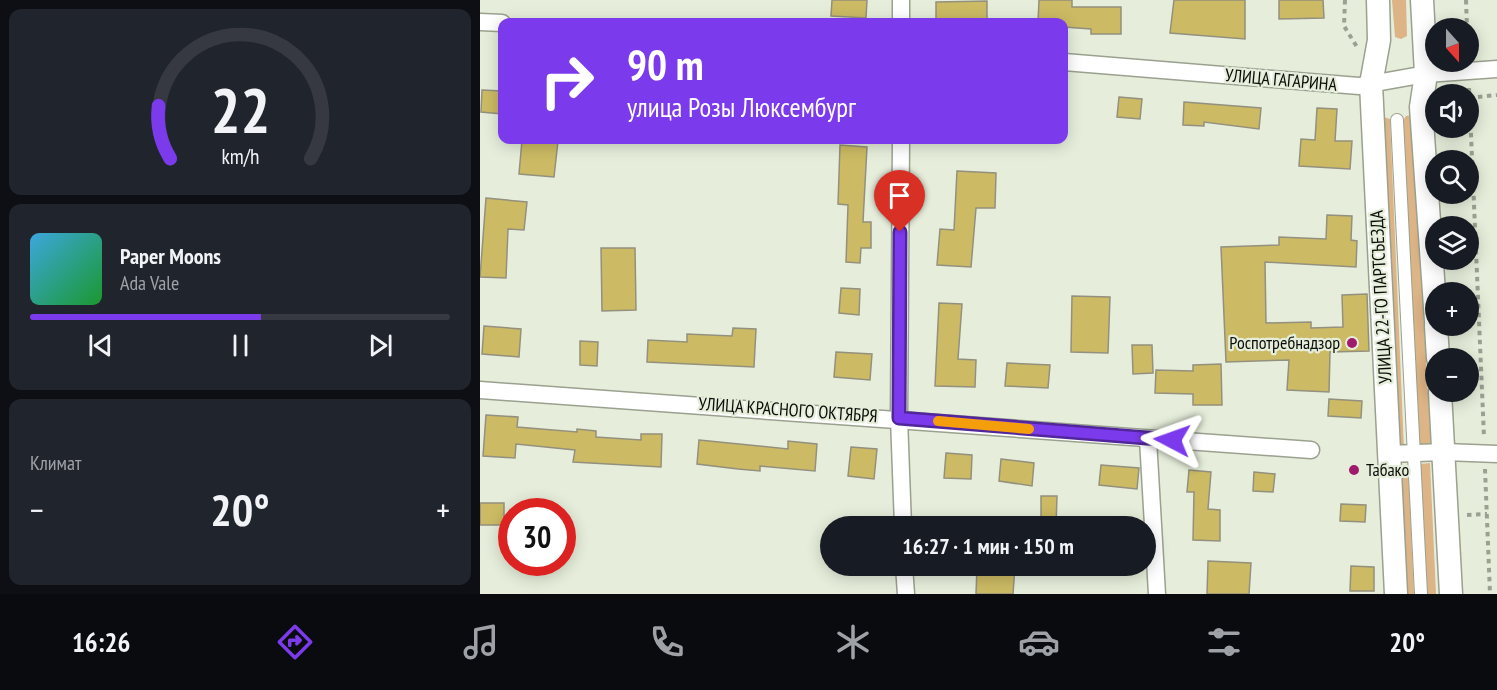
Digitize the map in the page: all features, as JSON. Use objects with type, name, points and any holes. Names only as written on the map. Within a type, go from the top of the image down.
[{"type":"main road","name":"УЛИЦА 22-ГО ПАРТСЪЕЗДА","points":[[1378,0],[1379,40],[1371,84],[1396,594]]},
{"type":"main road","points":[[1422,0],[1426,74],[1421,107],[1433,282]]},
{"type":"main road","points":[[1441,402],[1451,594]]},
{"type":"street","points":[[901,0],[901,18]]},
{"type":"street","points":[[480,22],[498,23]]},
{"type":"street","name":"УЛИЦА ГАГАРИНА","points":[[1068,62],[1359,86],[1426,74],[1455,72]]},
{"type":"street","name":"УЛИЦА ГАГАРИНА","points":[[1479,70],[1497,69]]},
{"type":"street","points":[[1397,120],[1421,594]]},
{"type":"street","points":[[901,144],[899,418],[903,516]]},
{"type":"street","name":"УЛИЦА КРАСНОГО ОКТЯБРЯ","points":[[480,390],[899,418],[1311,450]]},
{"type":"street","points":[[1148,439],[1157,594]]},
{"type":"street","points":[[1388,454],[1444,452],[1491,454]]},
{"type":"street","points":[[905,576],[906,594]]},
{"type":"path","points":[[1345,0],[1344,26],[1357,47]]},
{"type":"path","points":[[1466,0],[1467,18]]},
{"type":"path","points":[[1479,97],[1497,95]]},
{"type":"path","points":[[1471,138],[1491,454],[1490,594]]},
{"type":"shaded area","points":[[1392,0],[1406,0],[1407,36],[1401,39],[1395,37]]},
{"type":"shaded area","points":[[1412,115],[1425,348],[1425,402],[1428,402],[1431,448],[1419,450],[1402,122],[1406,116]]},
{"type":"shaded area","points":[[1380,116],[1390,119],[1404,449],[1396,450]]},
{"type":"shaded area","points":[[1430,463],[1436,594],[1426,594],[1420,464]]},
{"type":"shaded area","points":[[1408,467],[1414,594],[1405,594],[1399,469]]},
{"type":"building","points":[[832,0],[867,0],[866,18],[831,16]]},
{"type":"building","points":[[1039,0],[1072,0],[1072,7],[1121,7],[1121,34],[1091,34],[1091,29],[1068,27],[1068,18],[1038,18]]},
{"type":"building","points":[[1174,0],[1245,0],[1245,39],[1170,33]]},
{"type":"building","points":[[1279,0],[1323,0],[1324,18],[1279,19]]},
{"type":"building","points":[[987,1],[987,18],[936,18],[936,2]]},
{"type":"building","points":[[482,90],[498,91],[498,114],[481,112]]},
{"type":"building","points":[[1119,97],[1142,99],[1140,119],[1117,117]]},
{"type":"building","points":[[1184,102],[1261,108],[1259,129],[1204,122],[1204,126],[1183,125]]},
{"type":"building","points":[[1317,108],[1337,109],[1335,141],[1352,141],[1350,169],[1299,166],[1301,139],[1315,140]]},
{"type":"building","points":[[522,144],[558,144],[554,177],[519,174]]},
{"type":"building","points":[[840,145],[867,147],[863,222],[871,222],[871,248],[861,248],[860,263],[846,262],[848,205],[838,204]]},
{"type":"building","points":[[957,171],[996,173],[995,208],[976,208],[971,267],[937,265],[940,229],[954,230]]},
{"type":"building","points":[[486,198],[527,202],[524,230],[508,229],[506,278],[480,277]]},
{"type":"building","points":[[1327,215],[1352,216],[1351,240],[1357,241],[1356,267],[1265,262],[1266,323],[1311,322],[1311,328],[1343,327],[1342,295],[1367,294],[1369,351],[1330,352],[1329,392],[1287,390],[1289,360],[1226,362],[1221,247],[1279,245],[1279,237],[1326,239]]},
{"type":"building","points":[[601,248],[635,248],[636,310],[602,311]]},
{"type":"building","points":[[841,288],[860,289],[859,315],[839,313]]},
{"type":"building","points":[[1072,296],[1110,297],[1108,353],[1071,352]]},
{"type":"building","points":[[939,303],[962,304],[958,359],[976,360],[975,387],[935,386]]},
{"type":"building","points":[[484,326],[521,329],[519,357],[482,354]]},
{"type":"building","points":[[733,328],[756,329],[754,367],[647,362],[648,340],[687,342],[687,334],[732,336]]},
{"type":"building","points":[[580,341],[598,342],[597,366],[580,365]]},
{"type":"building","points":[[1132,345],[1152,345],[1153,373],[1133,374]]},
{"type":"building","points":[[836,352],[872,354],[870,380],[834,377]]},
{"type":"building","points":[[1007,363],[1050,365],[1048,388],[1005,386]]},
{"type":"building","points":[[1221,364],[1222,405],[1193,405],[1193,394],[1155,393],[1156,370],[1193,371],[1193,365]]},
{"type":"building","points":[[1329,399],[1362,401],[1361,418],[1328,416]]},
{"type":"building","points":[[486,415],[518,417],[517,427],[577,432],[577,429],[596,431],[596,437],[641,440],[641,434],[662,434],[661,467],[573,462],[575,450],[516,444],[515,458],[483,456]]},
{"type":"building","points":[[699,440],[788,449],[788,441],[817,444],[815,471],[760,466],[760,471],[697,464]]},
{"type":"building","points":[[851,447],[877,449],[874,479],[848,476]]},
{"type":"building","points":[[946,453],[972,455],[971,479],[944,478]]},
{"type":"building","points":[[1001,459],[1034,463],[1032,486],[999,481]]},
{"type":"building","points":[[1101,465],[1139,468],[1137,489],[1099,485]]},
{"type":"building","points":[[1189,470],[1211,472],[1208,509],[1220,510],[1220,541],[1193,540],[1194,492],[1187,492]]},
{"type":"building","points":[[1254,472],[1275,474],[1273,492],[1253,491]]},
{"type":"building","points":[[1041,496],[1057,496],[1056,516],[1041,516]]},
{"type":"building","points":[[480,503],[498,503],[498,525],[480,525]]},
{"type":"building","points":[[1341,504],[1366,505],[1365,522],[1340,521]]},
{"type":"building","points":[[1208,561],[1251,563],[1249,594],[1207,594]]},
{"type":"building","points":[[1351,566],[1374,567],[1374,591],[1350,591]]},
{"type":"building","points":[[977,576],[1014,576],[1013,594],[976,594]]},
{"type":"slow traffic","points":[[938,421],[1029,429]]},
{"type":"place","name":"Роспотребнадзор","points":[[1352,343]]},
{"type":"place","name":"Табако","points":[[1354,470]]},
{"type":"route","points":[[900,232],[899,418],[1172,440]]}]
